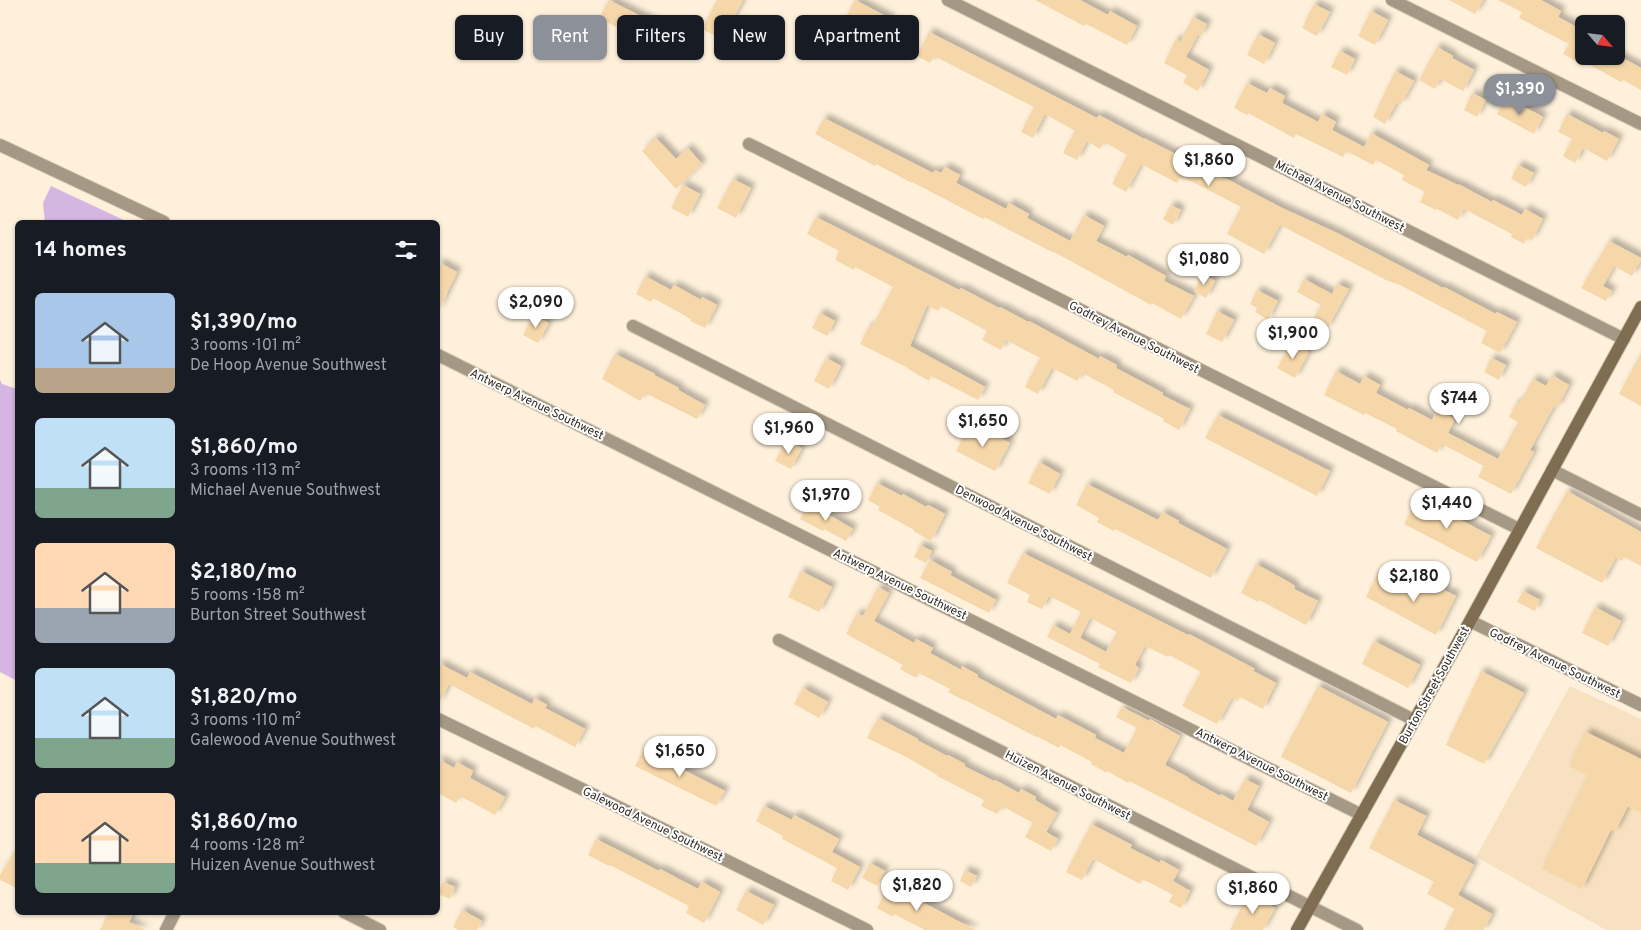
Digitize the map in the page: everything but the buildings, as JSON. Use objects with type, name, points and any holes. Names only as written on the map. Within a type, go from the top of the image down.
[{"type":"main road","name":"Burton Street Southwest","points":[[1298,930],[1639,313]]},
{"type":"street","name":"Michael Avenue Southwest","points":[[948,0],[1624,339]]},
{"type":"street","points":[[1392,0],[1641,124]]},
{"type":"street","name":"Godfrey Avenue Southwest","points":[[749,144],[1519,530]]},
{"type":"street","points":[[0,145],[160,220]]},
{"type":"street","name":"Denwood Avenue Southwest","points":[[633,326],[1414,720]]},
{"type":"street","name":"Antwerp Avenue Southwest","points":[[440,355],[1362,814]]},
{"type":"street","points":[[1552,470],[1641,515]]},
{"type":"street","name":"Godfrey Avenue Southwest","points":[[1470,621],[1641,704]]},
{"type":"street","name":"Huizen Avenue Southwest","points":[[779,640],[1357,930]]},
{"type":"street","name":"Galewood Avenue Southwest","points":[[440,720],[868,930]]},
{"type":"street","points":[[166,930],[174,915]]},
{"type":"street","points":[[350,915],[380,930]]},
{"type":"shaded area","points":[[51,186],[124,220],[45,220],[43,203]]},
{"type":"shaded area","points":[[0,380],[2,384],[15,388],[15,680],[0,672]]},
{"type":"shaded area","points":[[1570,686],[1641,719],[1641,930],[1606,930],[1476,857]]}]
